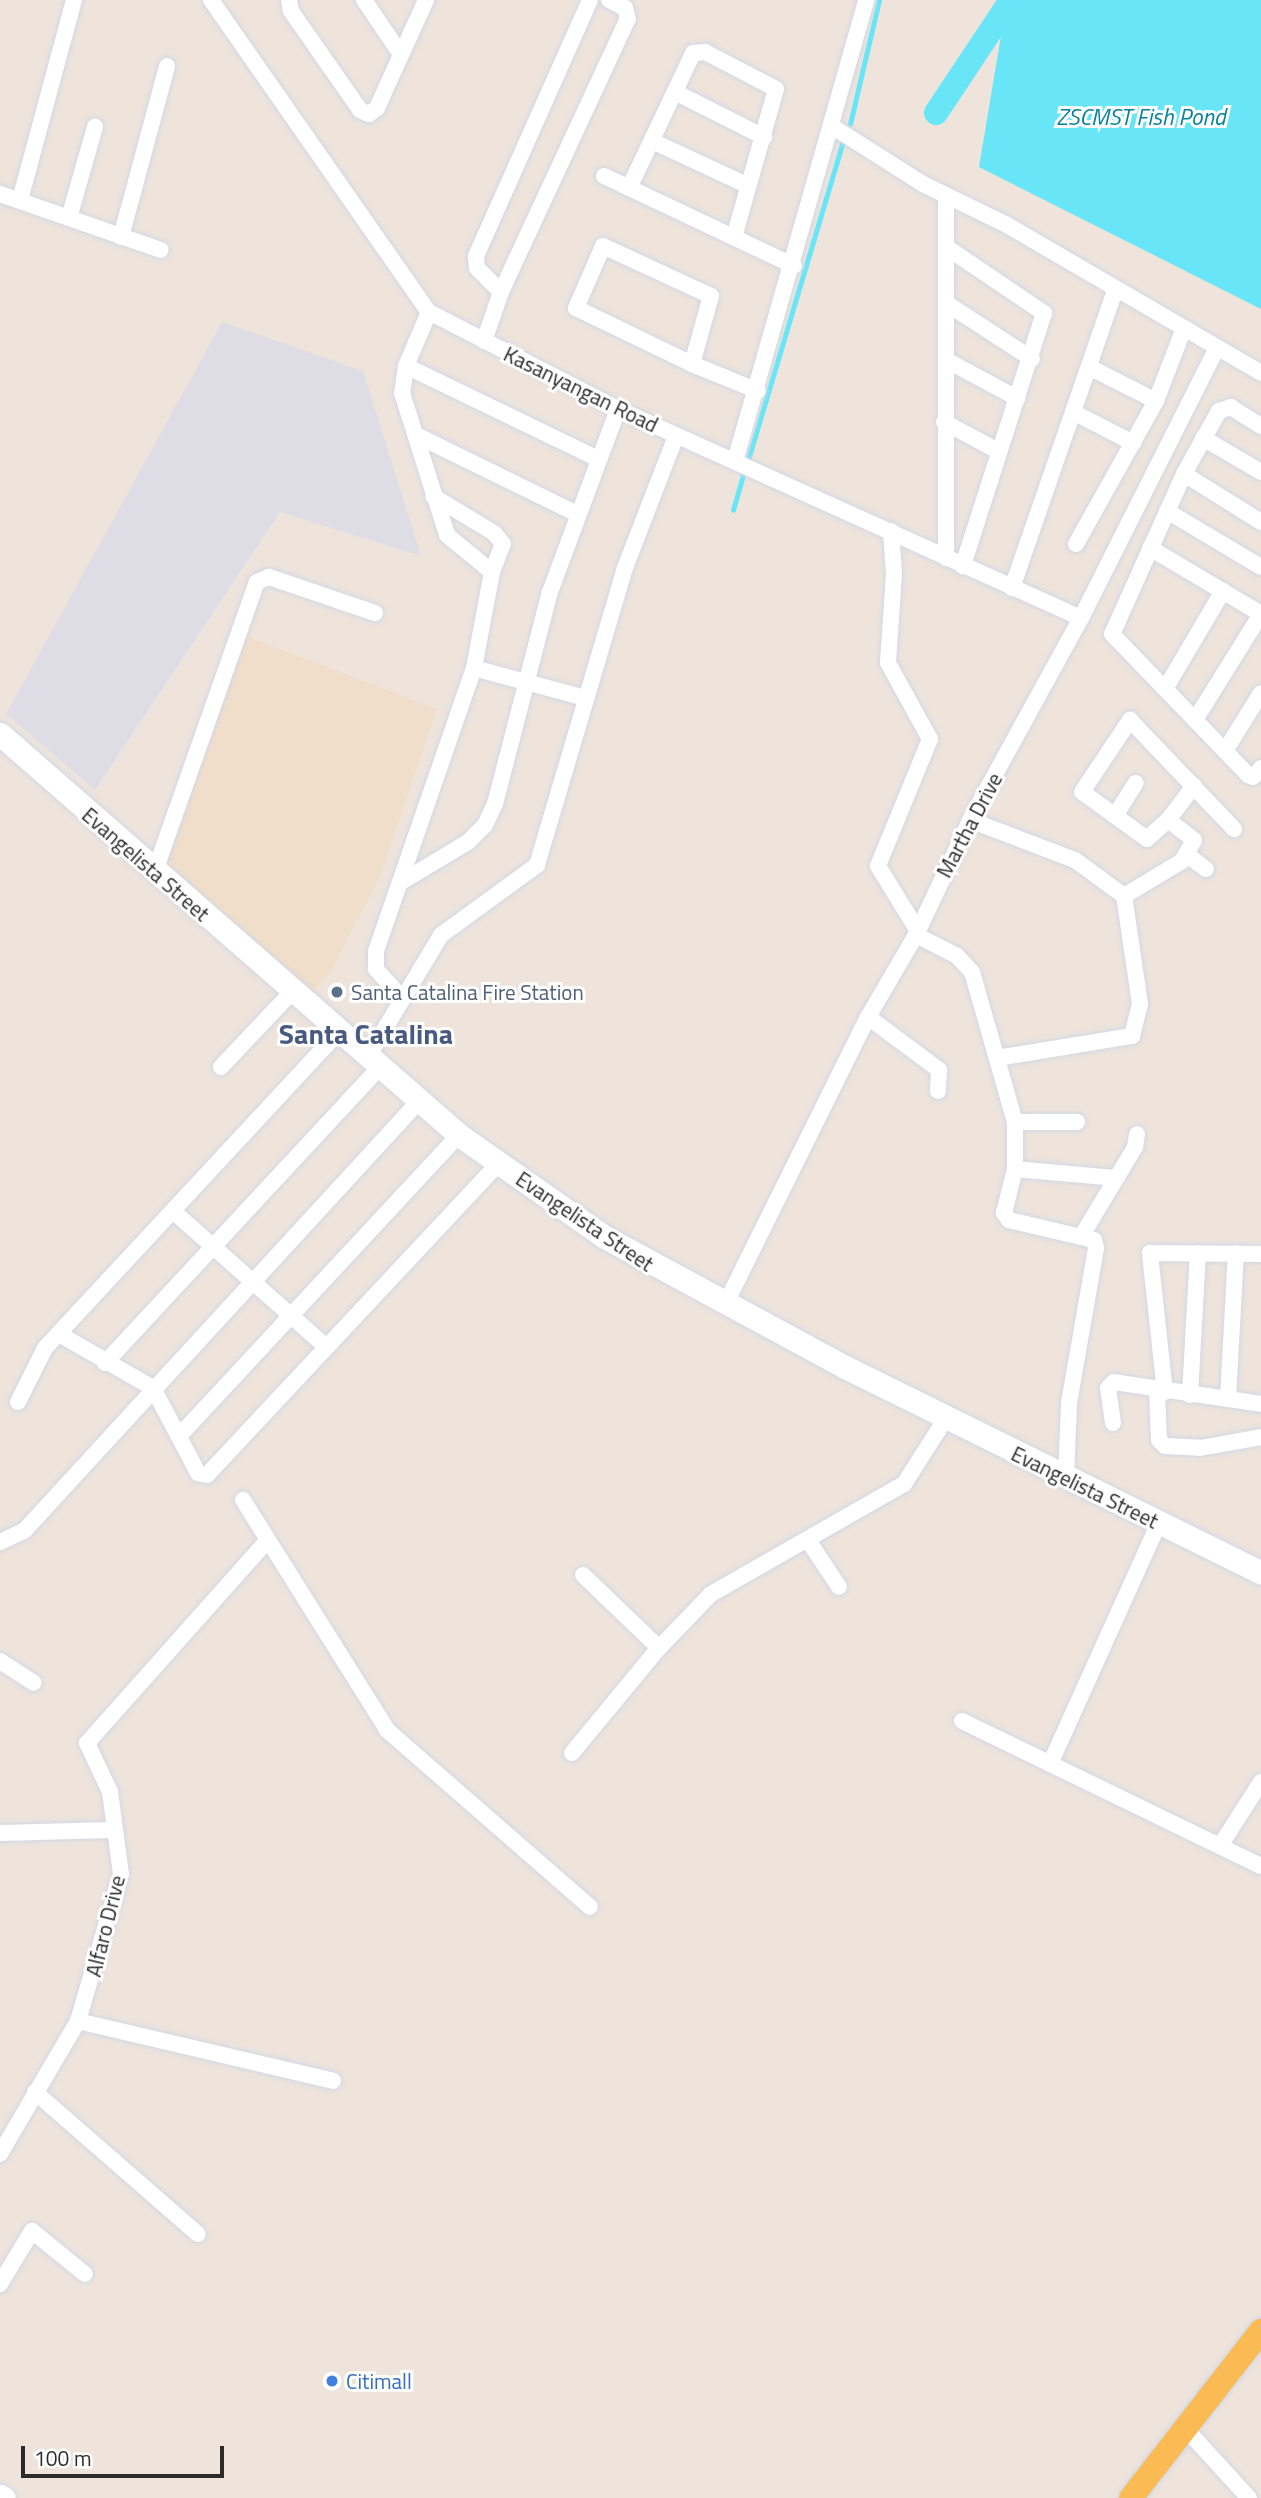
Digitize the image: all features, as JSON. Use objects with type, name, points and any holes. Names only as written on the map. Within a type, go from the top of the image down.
[{"type":"main road","name":"Evangelista Street","points":[[0,733],[292,992],[340,1030],[459,1135],[603,1236],[725,1305],[946,1418],[1261,1573]]},
{"type":"main road","points":[[1131,2498],[1260,2337]]},
{"type":"street","points":[[20,200],[74,0]]},
{"type":"street","name":"Kasanyangan Road","points":[[211,0],[429,312],[618,409],[1081,618]]},
{"type":"street","points":[[289,0],[291,11],[365,114],[377,108],[426,0]]},
{"type":"street","points":[[364,0],[400,54]]},
{"type":"street","points":[[501,292],[477,268],[477,256],[590,0]]},
{"type":"street","points":[[484,341],[501,292],[628,19],[625,8],[608,0]]},
{"type":"street","points":[[735,461],[794,266],[866,0]]},
{"type":"street","points":[[629,188],[693,53],[699,51],[770,84],[776,94],[747,185],[734,237]]},
{"type":"street","points":[[121,237],[167,66]]},
{"type":"street","points":[[675,92],[764,137]]},
{"type":"street","points":[[69,218],[95,127]]},
{"type":"street","points":[[833,127],[946,196],[1007,225],[1115,291],[1261,373]]},
{"type":"street","points":[[652,141],[747,185]]},
{"type":"street","points":[[604,176],[794,266]]},
{"type":"street","points":[[0,194],[161,250]]},
{"type":"street","points":[[946,196],[949,249],[944,422],[946,558]]},
{"type":"street","points":[[692,364],[711,296],[603,246],[576,308],[692,364],[758,391]]},
{"type":"street","points":[[949,249],[1043,310],[1032,359],[998,451],[963,566]]},
{"type":"street","points":[[1012,588],[1115,291]]},
{"type":"street","points":[[949,305],[1032,359]]},
{"type":"street","points":[[429,312],[406,366],[402,393],[418,436],[446,536],[492,572]]},
{"type":"street","points":[[1076,544],[1156,401],[1184,328]]},
{"type":"street","name":"Martha Drive","points":[[725,1305],[868,1017],[917,933],[970,820],[1081,618],[1217,348]]},
{"type":"street","points":[[946,360],[1017,398]]},
{"type":"street","points":[[406,366],[596,458]]},
{"type":"street","points":[[1089,367],[1156,401]]},
{"type":"street","points":[[1261,426],[1224,407],[1203,438],[1184,474],[1112,634],[1248,775],[1253,776],[1261,768]]},
{"type":"street","points":[[403,881],[468,842],[485,825],[530,684],[550,592],[596,458],[618,409]]},
{"type":"street","points":[[1073,412],[1133,443]]},
{"type":"street","points":[[944,422],[998,451]]},
{"type":"street","points":[[418,436],[577,514]]},
{"type":"street","points":[[105,1363],[215,1249],[375,1060],[401,997],[441,934],[537,865],[625,568],[676,436]]},
{"type":"street","points":[[1203,438],[1261,472]]},
{"type":"street","points":[[1184,474],[1261,522]]},
{"type":"street","points":[[401,997],[374,962],[474,668],[492,572],[502,540],[433,496]]},
{"type":"street","points":[[1167,511],[1261,567]]},
{"type":"street","points":[[891,531],[894,574],[888,663],[930,739],[878,866],[917,933],[957,956],[972,972],[1015,1122],[1015,1170],[1004,1213],[1009,1220],[1094,1240],[1096,1248],[1069,1404],[1066,1478]]},
{"type":"street","points":[[1150,548],[1261,614],[1195,720]]},
{"type":"street","points":[[155,871],[257,582],[269,577],[375,613]]},
{"type":"street","points":[[1165,689],[1223,592]]},
{"type":"street","points":[[474,668],[585,698]]},
{"type":"street","points":[[1225,751],[1261,693]]},
{"type":"street","points":[[1194,786],[1168,820],[1147,839],[1082,792],[1130,720],[1194,786],[1234,829]]},
{"type":"street","points":[[1115,816],[1136,783]]},
{"type":"street","points":[[970,820],[1075,860],[1124,896],[1140,1004],[1132,1036],[997,1058]]},
{"type":"street","points":[[1124,896],[1177,867],[1186,854],[1194,840],[1168,820]]},
{"type":"street","points":[[1186,854],[1206,869]]},
{"type":"street","points":[[221,1067],[292,992]]},
{"type":"street","points":[[868,1017],[939,1070],[938,1091]]},
{"type":"street","points":[[18,1402],[36,1363],[59,1334],[340,1030]]},
{"type":"street","points":[[0,1542],[24,1531],[420,1100]]},
{"type":"street","points":[[1015,1122],[1077,1122]]},
{"type":"street","points":[[1081,1237],[1135,1147],[1137,1134]]},
{"type":"street","points":[[181,1434],[459,1135]]},
{"type":"street","points":[[59,1334],[105,1363],[153,1388],[181,1434],[198,1473],[207,1475],[499,1163]]},
{"type":"street","points":[[1015,1170],[1115,1178]]},
{"type":"street","points":[[173,1211],[325,1346]]},
{"type":"street","points":[[1261,1254],[1154,1251],[1148,1258],[1161,1391],[1157,1424],[1165,1446],[1199,1448],[1261,1437]]},
{"type":"street","points":[[1190,1395],[1198,1253]]},
{"type":"street","points":[[1228,1399],[1236,1253]]},
{"type":"street","points":[[1113,1423],[1110,1384],[1261,1404]]},
{"type":"street","points":[[572,1753],[659,1648],[711,1594],[904,1484],[946,1418]]},
{"type":"street","points":[[243,1500],[387,1730],[590,1907]]},
{"type":"street","points":[[1051,1764],[1159,1523]]},
{"type":"street","points":[[808,1540],[839,1587]]},
{"type":"street","name":"Alfaro Drive","points":[[0,2154],[78,2021],[121,1874],[112,1829],[110,1792],[88,1752],[88,1743],[267,1541]]},
{"type":"street","points":[[583,1575],[659,1648]]},
{"type":"street","points":[[0,1661],[34,1683]]},
{"type":"street","points":[[962,1721],[1261,1866]]},
{"type":"street","points":[[1220,1846],[1261,1782]]},
{"type":"street","points":[[0,1833],[112,1829]]},
{"type":"street","points":[[78,2021],[333,2081]]},
{"type":"street","points":[[34,2092],[198,2234]]},
{"type":"street","points":[[0,2284],[32,2231],[85,2274]]},
{"type":"street","points":[[1185,2428],[1249,2498]]},
{"type":"shaded area","points":[[222,322],[363,371],[421,556],[280,512],[95,790],[6,714]]},
{"type":"shaded area","points":[[246,636],[437,709],[381,874],[330,973],[310,995],[165,865]]},
{"type":"water","name":"ZSCMST Fish Pond","points":[[1007,0],[1261,0],[1261,309],[979,167]]},
{"type":"waterway","points":[[850,124],[879,0]]},
{"type":"waterway","points":[[936,113],[1011,0]]},
{"type":"waterway","points":[[748,460],[843,141]]},
{"type":"waterway","points":[[733,510],[743,476]]},
{"type":"place","name":"Santa Catalina Fire Station","points":[[337,992]]},
{"type":"place","name":"Citimall","points":[[332,2381]]},
{"type":"district","name":"Santa Catalina","points":[[366,1034]]}]
